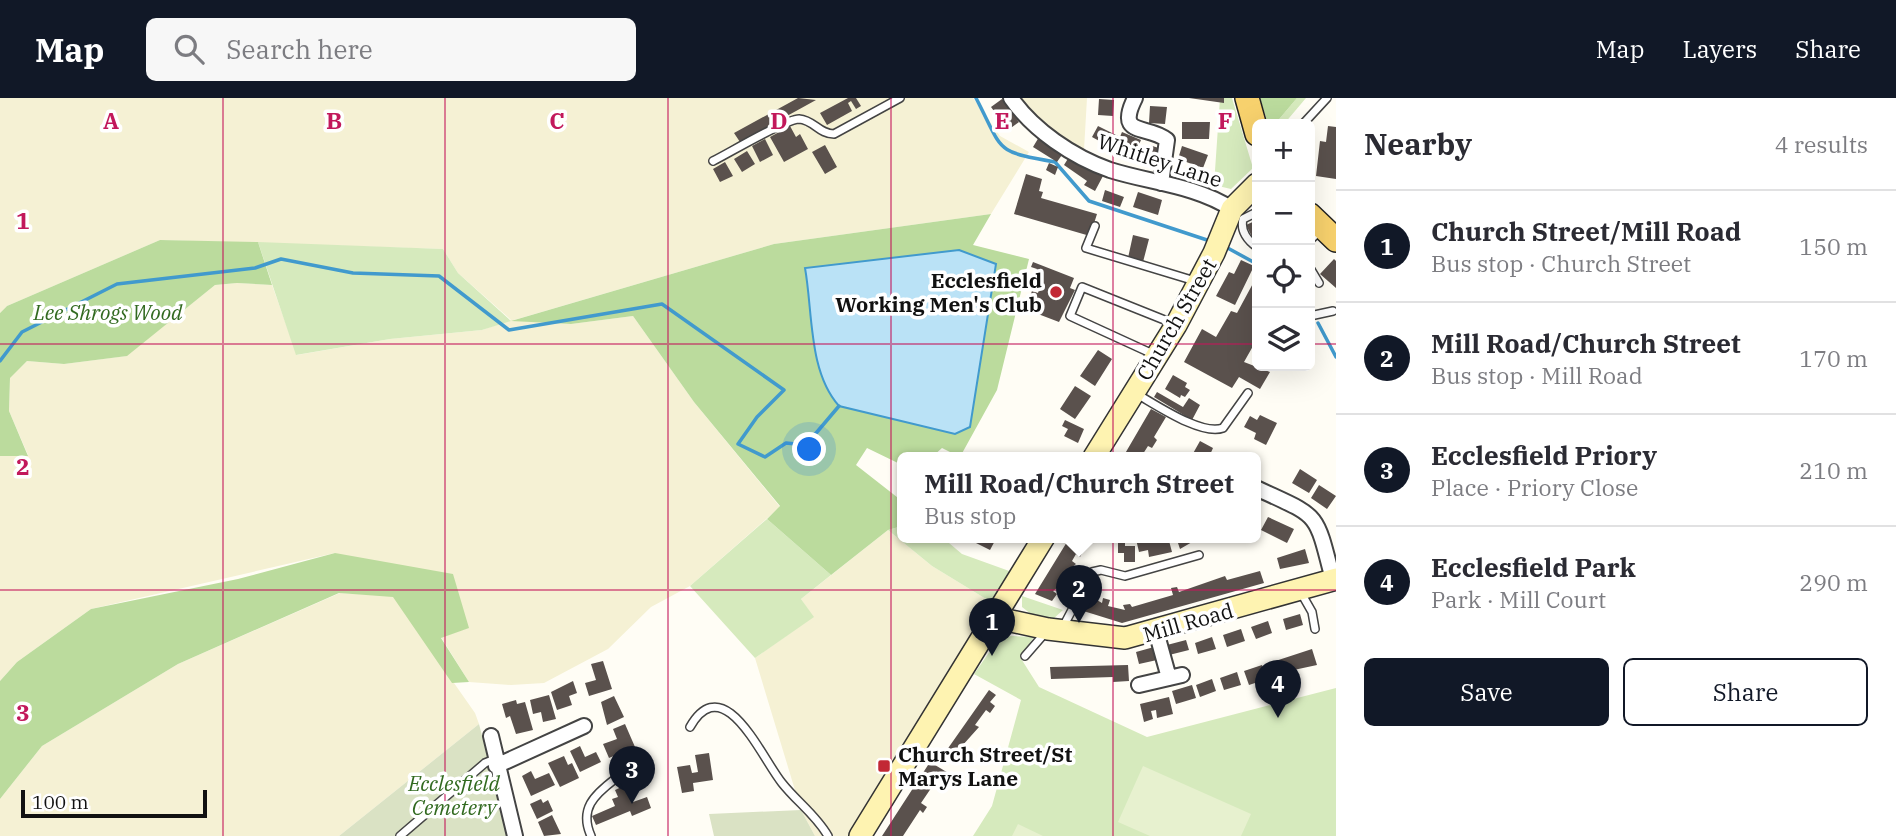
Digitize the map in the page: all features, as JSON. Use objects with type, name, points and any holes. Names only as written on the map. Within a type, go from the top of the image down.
[{"type":"main road","points":[[1247,98],[1253,119]]},
{"type":"main road","name":"Church Street","points":[[1097,452],[1176,325],[1217,246],[1232,209],[1252,189]]},
{"type":"main road","points":[[860,836],[1040,543]]},
{"type":"main road","name":"Mill Road","points":[[996,618],[1055,630],[1125,639],[1334,579]]},
{"type":"street","name":"Whitley Lane","points":[[1011,98],[1032,122],[1077,154],[1110,170],[1209,196],[1232,209]]},
{"type":"street","points":[[1135,98],[1127,116],[1128,121],[1134,127],[1167,140],[1161,183]]},
{"type":"street","points":[[1261,490],[1312,516],[1321,531],[1334,579]]},
{"type":"street","points":[[1139,685],[1176,677],[1156,631]]},
{"type":"street","points":[[496,763],[583,726]]},
{"type":"street","points":[[491,736],[515,836]]},
{"type":"lane","points":[[713,161],[793,119],[812,123],[825,134],[834,134],[900,98]]},
{"type":"lane","points":[[1307,119],[1326,98]]},
{"type":"lane","points":[[1252,214],[1243,219],[1242,223],[1247,238],[1252,242]]},
{"type":"lane","points":[[1095,226],[1086,247],[1199,283]]},
{"type":"lane","points":[[1315,276],[1319,283]]},
{"type":"lane","points":[[1155,355],[1070,316],[1082,287],[1176,325]]},
{"type":"lane","points":[[1315,316],[1333,311]]},
{"type":"lane","points":[[1134,392],[1196,425],[1217,430],[1223,428],[1248,393]]},
{"type":"lane","points":[[1025,656],[1055,630],[1092,572],[1101,570],[1125,576],[1199,555]]},
{"type":"lane","points":[[1299,589],[1312,612],[1315,629]]},
{"type":"lane","points":[[690,727],[698,712],[709,705],[719,706],[735,716],[782,784],[821,824],[828,836]]},
{"type":"lane","points":[[400,836],[485,763],[496,763]]},
{"type":"lane","points":[[591,836],[586,825],[586,811],[592,798],[615,779]]},
{"type":"shaded area","points":[[0,98],[973,98],[1000,136],[1029,152],[991,214],[774,244],[514,320],[571,324],[633,316],[694,402],[780,507],[690,586],[651,607],[608,649],[544,683],[511,685],[469,682],[441,637],[468,628],[335,553],[91,609],[17,662],[0,681],[0,456],[28,455],[9,411],[10,377],[27,361],[64,364],[126,356],[215,285],[237,283],[272,285],[297,355],[390,339],[482,330],[511,320],[458,273],[443,249],[160,240],[7,306],[0,313]]},
{"type":"shaded area","points":[[1019,98],[1087,98],[1084,150],[1052,133]]},
{"type":"shaded area","points":[[888,530],[897,537],[897,543],[904,543],[932,566],[991,602],[957,664],[849,836],[815,836],[801,810],[755,658],[813,617],[801,599]]},
{"type":"shaded area","points":[[340,593],[393,596],[475,713],[479,724],[339,836],[0,836],[0,799],[42,746],[178,664]]},
{"type":"green space","points":[[1220,98],[1232,98],[1252,169],[1231,189],[1214,185]]},
{"type":"green space","points":[[1260,98],[1297,98],[1279,119],[1266,119]]},
{"type":"green space","points":[[1297,98],[1306,98],[1288,119],[1279,119]]},
{"type":"green space","points":[[991,214],[973,245],[1029,259],[997,390],[963,452],[950,452],[942,448],[938,452],[897,452],[897,463],[867,448],[856,465],[897,497],[897,527],[888,530],[831,575],[767,519],[780,506],[694,402],[633,316],[571,324],[511,321],[774,244]]},
{"type":"green space","name":"Lee Shrogs Wood","points":[[160,240],[258,242],[272,285],[215,285],[127,356],[64,364],[27,361],[10,378],[9,411],[28,456],[0,456],[0,313],[7,306]]},
{"type":"green space","points":[[258,242],[443,249],[458,273],[511,321],[482,330],[390,339],[296,355]]},
{"type":"green space","points":[[767,519],[831,575],[801,599],[814,617],[755,658],[690,586]]},
{"type":"green space","points":[[897,527],[897,537],[888,530]]},
{"type":"green space","points":[[904,543],[949,543],[962,554],[1012,572],[991,602],[932,566]]},
{"type":"green space","points":[[335,553],[453,574],[469,628],[441,638],[469,682],[452,683],[393,597],[339,593],[178,664],[42,746],[0,799],[0,681],[17,662],[91,609],[238,579]]},
{"type":"green space","points":[[1022,596],[1063,610],[1052,620],[1036,618],[1022,607]]},
{"type":"green space","points":[[1000,637],[1034,637],[1020,657],[1039,687],[1147,737],[1336,688],[1336,836],[973,836],[992,806],[1021,700],[974,674]]},
{"type":"green space","name":"Ecclesfield Cemetery","points":[[479,724],[508,836],[339,836]]},
{"type":"green space","points":[[1143,766],[1251,814],[1241,836],[1150,836],[1118,822]]},
{"type":"green space","points":[[801,810],[815,836],[714,836],[709,814]]},
{"type":"green space","points":[[1018,824],[1043,836],[1012,836]]},
{"type":"water","points":[[959,250],[996,264],[970,427],[955,434],[839,406],[829,392],[817,359],[805,268]]},
{"type":"building","points":[[798,98],[816,100],[740,142],[734,133]]},
{"type":"building","points":[[848,98],[856,98],[861,106],[856,109],[851,101],[848,103],[852,111],[827,125],[820,113]]},
{"type":"building","points":[[1189,98],[1224,98],[1224,103]]},
{"type":"building","points":[[1002,99],[1019,122],[1008,130],[991,107]]},
{"type":"building","points":[[1099,99],[1114,100],[1113,116],[1098,115]]},
{"type":"building","points":[[1150,106],[1167,107],[1165,124],[1149,123]]},
{"type":"building","points":[[1182,122],[1210,122],[1209,139],[1182,139]]},
{"type":"building","points":[[790,126],[796,137],[800,134],[808,149],[784,162],[770,137]]},
{"type":"building","points":[[1098,126],[1118,136],[1112,148],[1092,137]]},
{"type":"building","points":[[1328,126],[1336,127],[1336,179],[1316,176],[1320,141],[1326,142]]},
{"type":"building","points":[[1122,132],[1141,140],[1138,147],[1147,150],[1149,145],[1162,149],[1158,160],[1143,154],[1141,160],[1135,158],[1137,154],[1116,146]]},
{"type":"building","points":[[1039,137],[1064,152],[1057,162],[1033,147]]},
{"type":"building","points":[[765,139],[773,155],[760,162],[752,146]]},
{"type":"building","points":[[825,145],[837,167],[825,174],[812,152]]},
{"type":"building","points":[[1182,146],[1208,155],[1203,168],[1178,159]]},
{"type":"building","points":[[747,151],[755,164],[742,172],[734,159]]},
{"type":"building","points":[[1069,157],[1103,176],[1095,191],[1084,185],[1087,181],[1064,165]]},
{"type":"building","points":[[725,162],[733,176],[720,182],[713,169]]},
{"type":"building","points":[[1049,163],[1058,167],[1055,175],[1046,170]]},
{"type":"building","points":[[1026,174],[1042,179],[1039,191],[1043,192],[1041,198],[1097,214],[1090,236],[1014,214]]},
{"type":"building","points":[[1105,190],[1124,197],[1120,207],[1102,201]]},
{"type":"building","points":[[1138,192],[1162,200],[1158,215],[1133,207]]},
{"type":"building","points":[[1252,222],[1252,237],[1246,225]]},
{"type":"building","points":[[1133,235],[1149,239],[1143,262],[1128,258]]},
{"type":"building","points":[[1334,259],[1336,261],[1336,288],[1320,274]]},
{"type":"building","points":[[1241,260],[1252,265],[1235,305],[1216,296],[1229,272],[1234,274]]},
{"type":"building","name":"Ecclesfield Working Men's Club","points":[[1033,262],[1074,278],[1070,288],[1075,290],[1059,322],[1025,309],[1032,291],[1038,293],[1039,289],[1031,285],[1037,269],[1031,267]]},
{"type":"building","points":[[1252,285],[1252,348],[1244,362],[1252,365],[1252,371],[1270,372],[1260,389],[1239,377],[1232,388],[1184,362],[1202,329],[1216,337],[1231,311],[1237,313]]},
{"type":"building","points":[[1098,350],[1112,359],[1095,386],[1080,376]]},
{"type":"building","points":[[1173,375],[1187,383],[1185,387],[1190,390],[1185,397],[1181,395],[1180,398],[1165,389]]},
{"type":"building","points":[[1075,386],[1091,396],[1075,419],[1060,409]]},
{"type":"building","points":[[1157,392],[1183,407],[1189,398],[1200,405],[1192,420],[1154,397]]},
{"type":"building","points":[[1151,409],[1166,417],[1154,437],[1157,440],[1152,448],[1148,446],[1144,452],[1126,452]]},
{"type":"building","points":[[1260,415],[1277,423],[1266,445],[1254,439],[1256,433],[1244,427],[1250,416],[1257,420]]},
{"type":"building","points":[[1065,420],[1084,429],[1078,443],[1064,436],[1068,429],[1062,426]]},
{"type":"building","points":[[1200,441],[1213,448],[1211,452],[1194,452]]},
{"type":"building","points":[[1300,469],[1317,480],[1309,493],[1292,483]]},
{"type":"building","points":[[1319,485],[1336,496],[1327,509],[1311,498]]},
{"type":"building","points":[[1268,517],[1294,529],[1287,543],[1261,530]]},
{"type":"building","points":[[976,543],[994,543],[990,550]]},
{"type":"building","points":[[1066,543],[1085,543],[1080,557],[1076,554],[1072,561],[1076,564],[1061,580],[1065,582],[1053,591],[1057,594],[1052,601],[1035,594]]},
{"type":"building","points":[[1118,543],[1135,546],[1135,562],[1124,562],[1124,553],[1118,553]]},
{"type":"building","points":[[1137,543],[1170,543],[1172,552],[1149,557],[1148,550],[1139,552]]},
{"type":"building","points":[[1178,543],[1190,543],[1180,549]]},
{"type":"building","points":[[1305,549],[1309,563],[1280,569],[1277,558]]},
{"type":"building","points":[[1260,571],[1264,583],[1122,623],[1077,609],[1082,598],[1088,600],[1090,596],[1102,603],[1103,598],[1110,600],[1108,606],[1125,610],[1123,605],[1130,604],[1132,607],[1173,595],[1171,588],[1177,587],[1179,592],[1225,576],[1227,580]]},
{"type":"building","points":[[1300,614],[1303,625],[1286,630],[1283,619]]},
{"type":"building","points":[[1268,621],[1272,633],[1256,639],[1251,627]]},
{"type":"building","points":[[1241,629],[1245,641],[1227,647],[1223,635]]},
{"type":"building","points":[[1212,637],[1216,649],[1198,654],[1195,643]]},
{"type":"building","points":[[1186,640],[1189,650],[1169,655],[1167,645]]},
{"type":"building","points":[[1154,647],[1157,660],[1139,664],[1136,652]]},
{"type":"building","points":[[1312,649],[1317,665],[1289,671],[1294,686],[1284,689],[1280,676],[1271,679],[1266,664]]},
{"type":"building","points":[[603,661],[612,689],[589,696],[585,683],[596,680],[591,664]]},
{"type":"building","points":[[1128,665],[1129,681],[1113,682],[1113,677],[1051,679],[1050,667]]},
{"type":"building","points":[[1262,665],[1267,679],[1249,685],[1244,671]]},
{"type":"building","points":[[1237,672],[1241,685],[1224,690],[1220,678]]},
{"type":"building","points":[[1212,679],[1216,691],[1200,697],[1196,685]]},
{"type":"building","points":[[573,681],[577,693],[569,696],[572,705],[557,710],[551,692]]},
{"type":"building","points":[[1192,685],[1196,698],[1176,704],[1172,691]]},
{"type":"building","points":[[989,690],[996,695],[990,702],[995,706],[990,713],[986,710],[975,725],[979,727],[962,746],[965,749],[959,758],[956,755],[952,760],[944,754]]},
{"type":"building","points":[[549,695],[556,719],[543,722],[541,712],[533,714],[530,700]]},
{"type":"building","points":[[614,696],[624,717],[607,725],[601,702]]},
{"type":"building","points":[[1169,697],[1173,714],[1157,718],[1156,710],[1151,711],[1153,719],[1144,722],[1140,704]]},
{"type":"building","points":[[516,700],[517,704],[525,702],[533,730],[516,734],[510,716],[506,718],[502,704]]},
{"type":"building","points":[[625,724],[635,747],[609,758],[603,744],[617,739],[613,729]]},
{"type":"building","points":[[580,746],[585,757],[596,752],[601,762],[580,772],[570,751]]},
{"type":"building","points":[[709,753],[713,780],[693,783],[694,791],[682,793],[677,767],[690,765],[692,773],[698,772],[695,755]]},
{"type":"building","points":[[564,756],[568,765],[572,763],[579,778],[560,787],[548,763]]},
{"type":"building","points":[[930,762],[950,774],[947,779],[940,775],[921,803],[927,807],[923,813],[920,810],[903,836],[882,836]]},
{"type":"building","points":[[531,771],[535,779],[549,773],[555,785],[531,796],[522,776]]},
{"type":"building","points":[[626,785],[633,802],[647,797],[651,808],[632,816],[630,811],[596,825],[592,816],[615,806],[612,799],[618,797],[615,790]]},
{"type":"building","points":[[541,799],[543,803],[548,800],[553,811],[537,819],[530,804]]},
{"type":"building","points":[[552,815],[561,834],[544,836],[538,822]]},
{"type":"waterway","points":[[976,98],[991,129],[1003,146],[1020,155],[1055,162],[1089,201],[1210,241]]},
{"type":"waterway","points":[[1224,246],[1252,261]]},
{"type":"waterway","points":[[0,361],[22,332],[117,284],[255,268],[281,259],[353,273],[439,276],[509,330],[662,304],[784,390],[757,417],[738,444],[765,457],[786,443],[806,445],[839,406]]},
{"type":"waterway","points":[[1318,323],[1336,357]]},
{"type":"place","name":"Ecclesfield Working Men's Club","points":[[1056,292]]},
{"type":"place","name":"Mill Road/Church Street","points":[[1079,623]]},
{"type":"place","name":"Church Street/Mill Road","points":[[992,656]]},
{"type":"place","name":"Ecclesfield Park","points":[[1278,718]]},
{"type":"place","name":"Church Street/St Marys Lane","points":[[884,766]]},
{"type":"place","name":"Ecclesfield Priory","points":[[632,804]]}]
